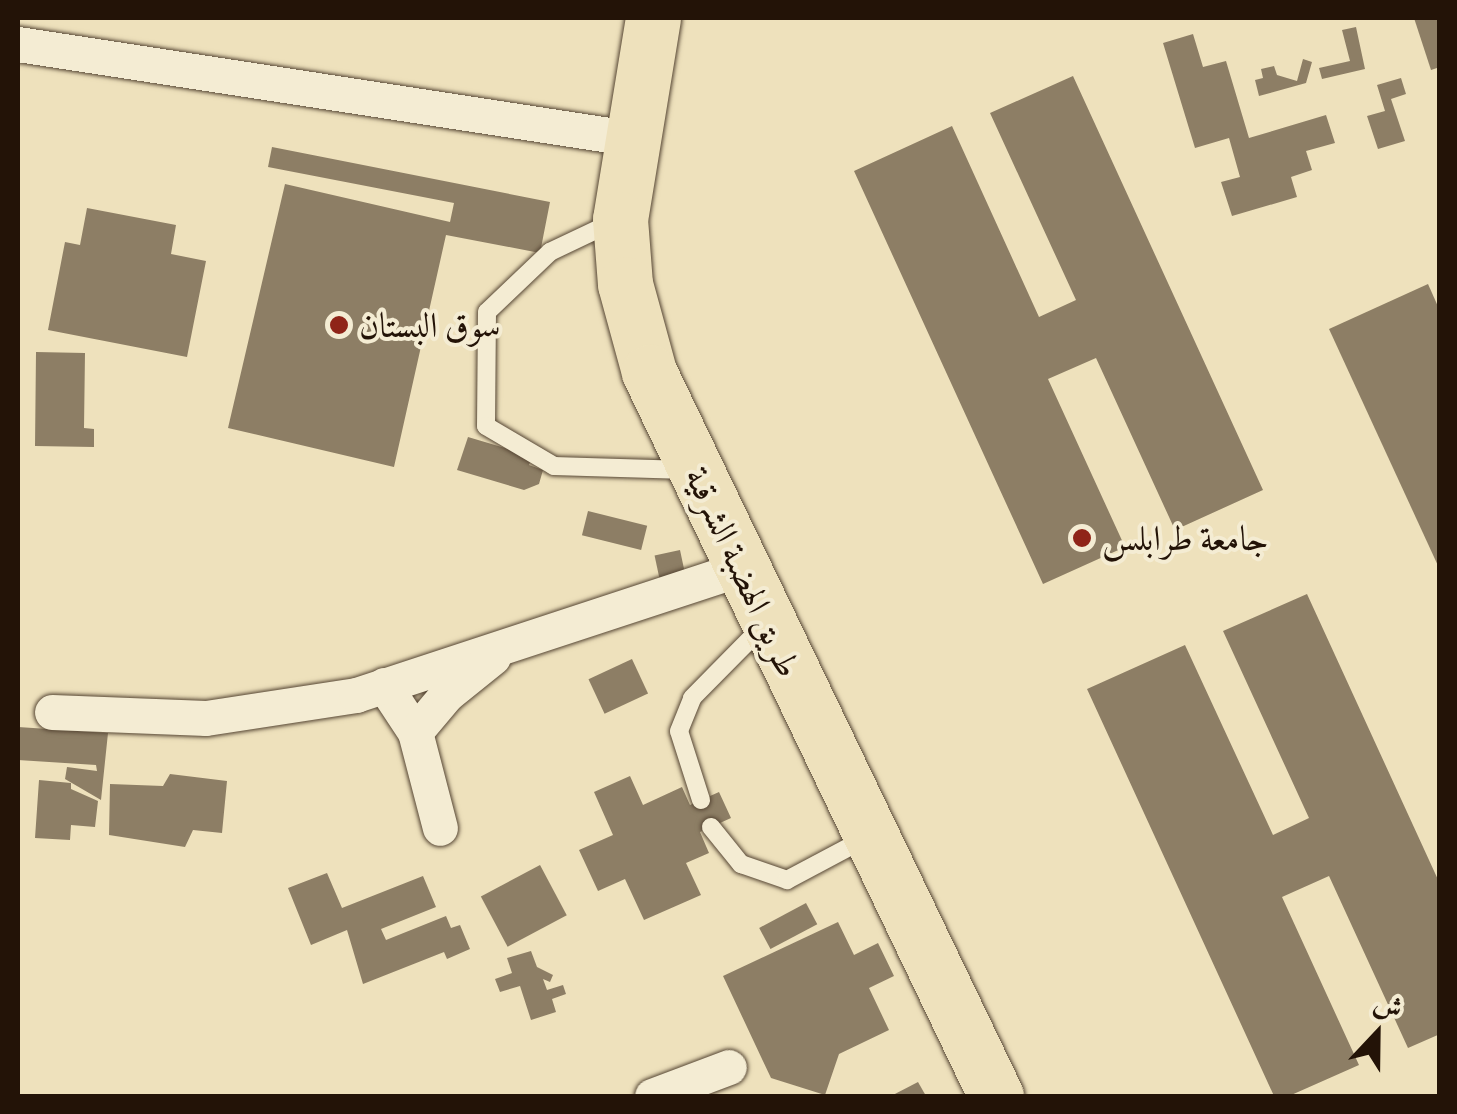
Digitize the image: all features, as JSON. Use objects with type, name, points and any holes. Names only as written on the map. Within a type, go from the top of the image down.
[{"type":"main road","name":"طريق الهضبة الشرقية","points":[[653,18],[630,138],[620,219],[625,284],[649,372],[766,624],[996,1096]]},
{"type":"street","points":[[18,44],[630,138]]},
{"type":"street","points":[[52,712],[206,718],[384,685],[740,569]]},
{"type":"street","points":[[415,732],[447,694],[506,645]]},
{"type":"street","points":[[384,685],[415,732],[440,828]]},
{"type":"street","points":[[652,1096],[729,1067]]},
{"type":"lane","points":[[620,219],[550,252],[487,312],[486,426],[554,466],[694,470]]},
{"type":"lane","points":[[701,800],[679,730],[692,698],[766,624]]},
{"type":"lane","points":[[711,826],[741,864],[787,880],[869,837]]},
{"type":"building","points":[[1414,18],[1440,18],[1440,67],[1431,70]]},
{"type":"building","points":[[1356,27],[1365,69],[1322,79],[1319,68],[1350,61],[1342,30]]},
{"type":"building","points":[[1193,34],[1203,67],[1226,61],[1249,138],[1326,115],[1335,143],[1306,151],[1312,170],[1291,177],[1297,197],[1232,216],[1221,182],[1240,177],[1229,138],[1195,148],[1163,43]]},
{"type":"building","points":[[1303,59],[1312,62],[1306,83],[1259,96],[1255,80],[1263,78],[1261,69],[1274,66],[1277,75],[1297,81]]},
{"type":"building","points":[[1073,76],[1263,490],[1175,530],[1096,358],[1048,379],[1125,547],[1043,584],[854,171],[952,126],[1039,317],[1076,300],[990,113]]},
{"type":"building","points":[[1401,78],[1406,94],[1391,99],[1405,141],[1378,149],[1367,116],[1385,111],[1377,85]]},
{"type":"building","name":"سوق البستان","points":[[272,147],[550,202],[540,253],[446,235],[394,467],[228,428],[285,184],[450,222],[454,203],[268,167]]},
{"type":"building","points":[[87,208],[176,225],[171,254],[206,261],[187,357],[48,330],[65,242],[80,245]]},
{"type":"building","points":[[1428,284],[1440,311],[1440,570],[1329,329]]},
{"type":"building","points":[[36,352],[85,353],[84,428],[94,429],[94,447],[35,446]]},
{"type":"building","points":[[468,437],[532,456],[529,465],[543,470],[539,484],[524,490],[457,470]]},
{"type":"building","points":[[588,511],[647,526],[641,550],[582,535]]},
{"type":"building","points":[[680,550],[687,583],[662,589],[655,555]]},
{"type":"building","points":[[1307,594],[1440,884],[1440,1034],[1408,1048],[1329,876],[1282,897],[1359,1065],[1289,1096],[1274,1096],[1087,689],[1185,645],[1273,835],[1309,818],[1223,631]]},
{"type":"building","points":[[632,659],[648,693],[605,714],[588,679]]},
{"type":"building","points":[[18,727],[108,733],[101,800],[65,779],[67,767],[97,771],[96,765],[18,760]]},
{"type":"building","points":[[170,774],[227,781],[222,833],[193,830],[185,847],[109,835],[110,784],[163,786]]},
{"type":"building","points":[[630,776],[643,805],[682,787],[690,805],[719,792],[731,818],[700,832],[709,853],[686,863],[701,895],[644,920],[625,879],[598,891],[579,850],[613,835],[594,792]]},
{"type":"building","points":[[39,780],[71,783],[71,789],[98,801],[95,827],[71,825],[70,840],[35,838]]},
{"type":"building","points":[[540,865],[567,915],[508,947],[481,896]]},
{"type":"building","points":[[327,873],[342,908],[423,876],[436,907],[381,929],[386,940],[446,916],[451,928],[460,925],[470,949],[447,959],[444,952],[363,984],[347,930],[311,945],[288,888]]},
{"type":"building","points":[[806,903],[817,924],[770,949],[759,928]]},
{"type":"building","points":[[838,922],[854,955],[878,943],[894,976],[869,988],[889,1030],[839,1054],[825,1095],[771,1078],[723,976]]},
{"type":"building","points":[[531,951],[537,967],[553,975],[550,982],[543,979],[547,990],[563,985],[566,994],[552,999],[556,1012],[531,1020],[520,986],[500,992],[495,979],[512,973],[507,958]]},
{"type":"building","points":[[918,1082],[926,1096],[891,1096]]},
{"type":"place","name":"سوق البستان","points":[[339,325]]},
{"type":"place","name":"جامعة طرابلس","points":[[1082,538]]}]
